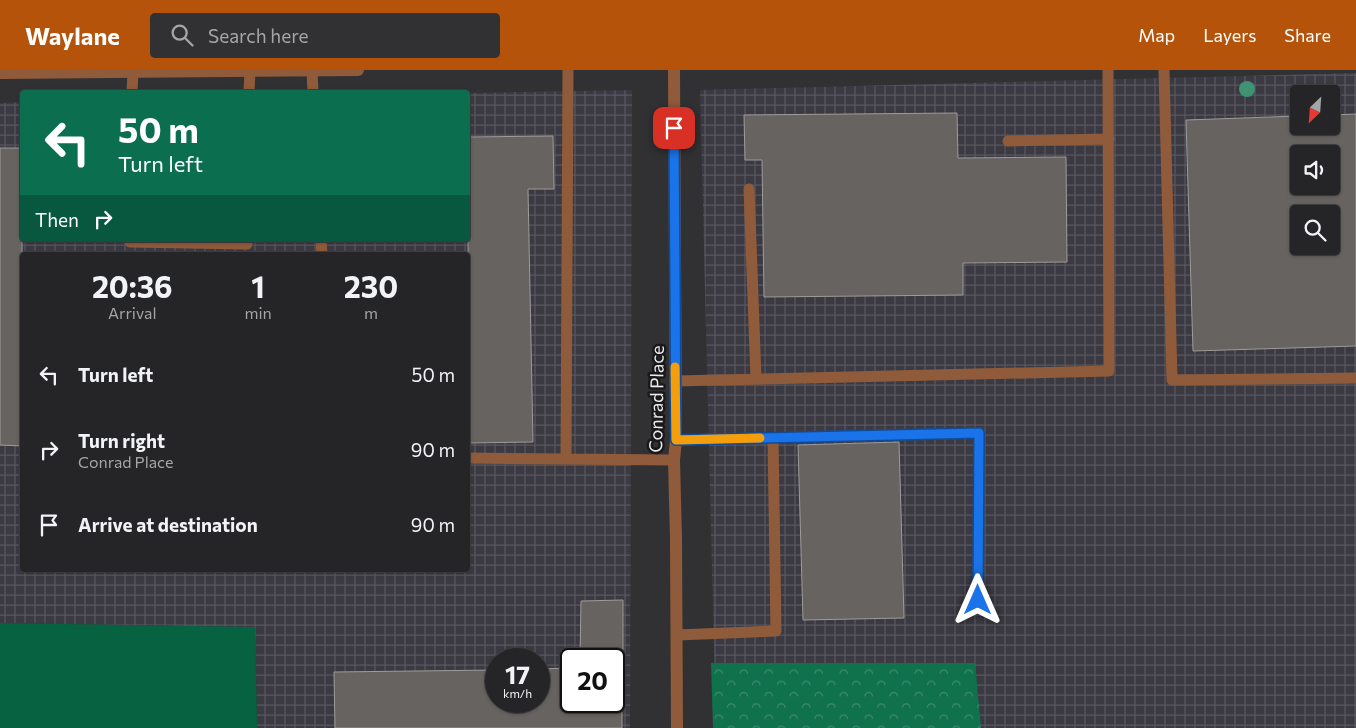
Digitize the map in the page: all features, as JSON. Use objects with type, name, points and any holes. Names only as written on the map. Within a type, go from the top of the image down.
[{"type":"street","points":[[0,74],[358,70]]},
{"type":"street","name":"Conrad Place","points":[[674,70],[676,440],[674,460],[677,728]]},
{"type":"lane","points":[[312,70],[313,90]]},
{"type":"lane","points":[[566,459],[568,70]]},
{"type":"lane","points":[[675,381],[1109,370],[1108,70]]},
{"type":"lane","points":[[1164,70],[1172,380],[1356,378]]},
{"type":"lane","points":[[249,90],[250,71]]},
{"type":"lane","points":[[132,90],[133,72]]},
{"type":"lane","points":[[1008,141],[1109,139]]},
{"type":"lane","points":[[749,189],[756,379]]},
{"type":"lane","points":[[130,242],[247,244],[247,242]]},
{"type":"lane","points":[[676,440],[979,433],[978,600]]},
{"type":"lane","points":[[677,635],[776,631],[773,438]]},
{"type":"lane","points":[[470,458],[674,460]]},
{"type":"shaded area","points":[[1356,73],[1356,728],[716,728],[700,90]]},
{"type":"shaded area","points":[[632,90],[630,728],[257,728],[255,627],[0,623],[0,103],[20,102],[20,242],[470,242],[470,93]]},
{"type":"green space","points":[[0,623],[255,627],[257,728],[0,728]]},
{"type":"green space","points":[[711,663],[975,663],[981,728],[713,728]]},
{"type":"building","points":[[957,113],[958,158],[1066,157],[1067,262],[963,263],[963,295],[764,297],[762,160],[745,160],[744,115]]},
{"type":"building","points":[[1356,114],[1356,346],[1193,351],[1186,120],[1290,116],[1290,135],[1340,135],[1340,115]]},
{"type":"building","points":[[553,136],[554,189],[528,189],[533,442],[470,443],[470,252],[468,252],[468,242],[470,242],[470,137]]},
{"type":"building","points":[[0,148],[20,148],[20,242],[22,242],[22,252],[20,252],[20,446],[0,445]]},
{"type":"building","points":[[899,442],[904,618],[803,620],[798,445]]},
{"type":"building","points":[[623,600],[623,648],[580,648],[581,601]]},
{"type":"building","points":[[560,668],[560,713],[622,713],[622,728],[335,728],[334,672],[485,670],[485,713],[550,713],[550,669]]},
{"type":"slow traffic","points":[[675,367],[676,440],[760,438]]},
{"type":"route","points":[[674,128],[676,440],[979,433],[978,600]]}]
